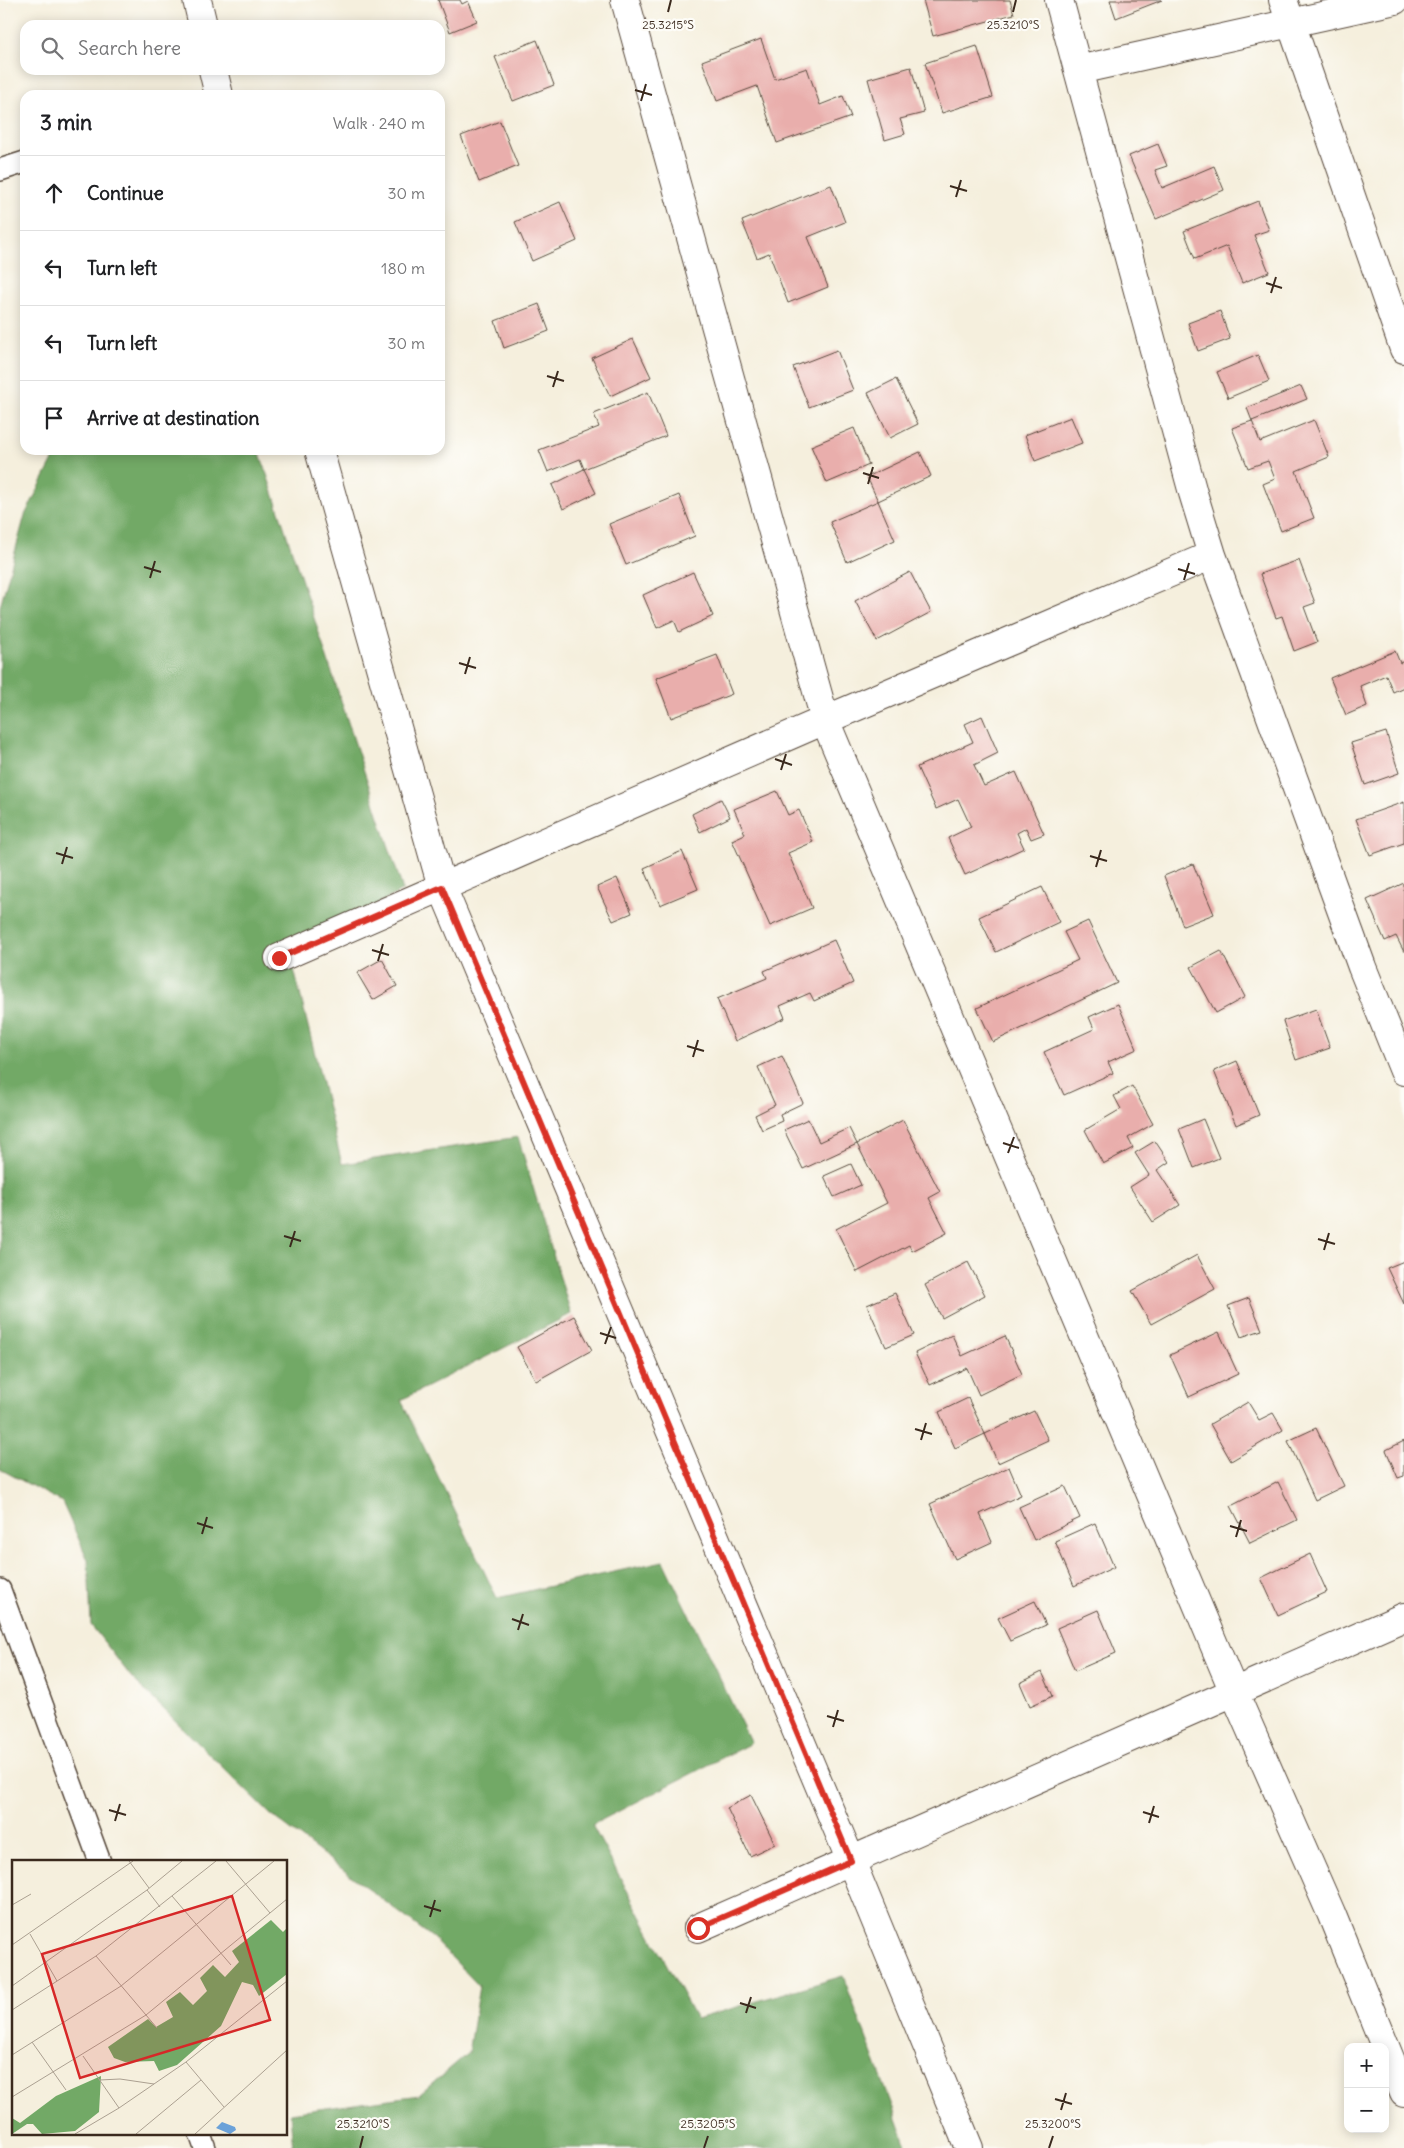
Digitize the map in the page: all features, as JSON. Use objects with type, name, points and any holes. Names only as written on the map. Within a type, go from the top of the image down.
[{"type":"street","points":[[197,0],[202,20]]},
{"type":"street","points":[[625,0],[825,720],[1234,1692],[1331,1913],[1404,2093]]},
{"type":"street","points":[[1058,0],[1192,493],[1212,555],[1362,967],[1404,1071]]},
{"type":"street","points":[[1078,70],[1286,11],[1395,0]]},
{"type":"street","points":[[1286,11],[1404,349]]},
{"type":"street","points":[[214,75],[218,90]]},
{"type":"street","points":[[320,455],[442,887],[851,1861],[969,2148]]},
{"type":"street","points":[[279,958],[825,720],[1212,555]]},
{"type":"street","points":[[698,1928],[1404,1618]]},
{"type":"lane","points":[[0,170],[20,164]]},
{"type":"lane","points":[[0,1590],[99,1860]]},
{"type":"lane","points":[[201,2136],[205,2148]]},
{"type":"green space","points":[[59,455],[261,455],[403,890],[290,953],[342,1164],[518,1137],[571,1314],[401,1400],[497,1598],[663,1561],[751,1743],[592,1825],[696,2019],[843,1976],[908,2148],[293,2148],[290,2113],[419,2095],[468,2053],[479,1986],[433,1938],[271,1815],[132,1678],[91,1625],[88,1560],[62,1502],[0,1469],[0,607],[25,515],[53,460]]},
{"type":"building","points":[[438,0],[460,0],[462,4],[468,1],[477,21],[450,32]]},
{"type":"building","points":[[923,0],[1010,0],[1014,14],[933,36]]},
{"type":"building","points":[[1110,0],[1162,0],[1116,18]]},
{"type":"building","points":[[761,39],[775,79],[807,68],[820,105],[843,96],[851,117],[777,143],[757,86],[717,101],[702,61]]},
{"type":"building","points":[[537,40],[554,85],[513,101],[495,57]]},
{"type":"building","points":[[977,46],[993,97],[942,113],[925,63]]},
{"type":"building","points":[[911,67],[924,113],[900,119],[905,134],[885,140],[868,79]]},
{"type":"building","points":[[500,121],[518,166],[479,182],[461,136]]},
{"type":"building","points":[[1158,144],[1167,166],[1155,170],[1162,188],[1214,166],[1224,190],[1156,219],[1129,156]]},
{"type":"building","points":[[831,185],[845,222],[808,237],[828,287],[788,303],[769,253],[757,258],[742,221]]},
{"type":"building","points":[[1258,201],[1269,230],[1254,235],[1269,272],[1242,283],[1227,246],[1195,259],[1184,231]]},
{"type":"building","points":[[560,202],[577,241],[532,261],[515,222]]},
{"type":"building","points":[[539,304],[549,331],[504,348],[495,321]]},
{"type":"building","points":[[1220,311],[1230,339],[1198,351],[1188,323]]},
{"type":"building","points":[[633,339],[651,377],[610,396],[592,358]]},
{"type":"building","points":[[837,350],[853,390],[809,407],[793,367]]},
{"type":"building","points":[[1258,355],[1269,381],[1228,398],[1217,372]]},
{"type":"building","points":[[896,379],[918,424],[890,438],[868,393]]},
{"type":"building","points":[[1301,386],[1307,399],[1252,421],[1247,408]]},
{"type":"building","points":[[648,392],[666,436],[584,469],[580,459],[548,472],[539,450],[599,427],[594,414]]},
{"type":"building","points":[[1071,417],[1082,443],[1035,461],[1025,435]]},
{"type":"building","points":[[1314,420],[1329,457],[1296,471],[1314,518],[1281,531],[1263,484],[1275,479],[1268,461],[1248,468],[1232,428],[1252,421],[1260,442]]},
{"type":"building","points":[[854,428],[869,465],[827,483],[811,446]]},
{"type":"building","points":[[920,452],[931,476],[878,501],[867,477]]},
{"type":"building","points":[[584,469],[596,493],[563,509],[552,485]]},
{"type":"building","points":[[679,495],[695,536],[626,565],[609,524]]},
{"type":"building","points":[[878,501],[895,540],[847,562],[830,522]]},
{"type":"building","points":[[1299,560],[1315,603],[1304,607],[1317,642],[1294,651],[1282,616],[1276,618],[1260,574]]},
{"type":"building","points":[[693,572],[713,616],[679,632],[674,620],[657,628],[643,595]]},
{"type":"building","points":[[910,572],[931,612],[877,641],[855,601]]},
{"type":"building","points":[[1395,651],[1400,663],[1404,661],[1404,687],[1393,692],[1386,675],[1360,686],[1367,706],[1346,715],[1330,678]]},
{"type":"building","points":[[717,655],[732,694],[671,718],[656,678]]},
{"type":"building","points":[[982,716],[998,753],[974,765],[984,786],[1016,772],[1044,834],[1031,839],[1026,828],[1017,833],[1024,848],[965,875],[948,838],[971,827],[958,799],[936,809],[917,767],[973,742],[965,724]]},
{"type":"building","points":[[1386,732],[1399,773],[1365,785],[1351,743]]},
{"type":"building","points":[[777,791],[788,815],[799,810],[813,842],[788,853],[812,908],[770,926],[732,840],[745,834],[734,809]]},
{"type":"building","points":[[721,799],[730,817],[700,832],[692,814]]},
{"type":"building","points":[[1404,802],[1404,843],[1370,855],[1356,819]]},
{"type":"building","points":[[682,851],[698,889],[660,905],[644,868]]},
{"type":"building","points":[[1193,864],[1214,914],[1183,926],[1164,876]]},
{"type":"building","points":[[617,878],[632,913],[613,921],[597,887]]},
{"type":"building","points":[[1404,883],[1404,952],[1396,936],[1385,941],[1367,900]]},
{"type":"building","points":[[1042,887],[1059,922],[996,952],[979,917]]},
{"type":"building","points":[[1088,921],[1117,983],[993,1042],[977,1008],[1078,960],[1064,932]]},
{"type":"building","points":[[834,940],[853,983],[814,1001],[810,993],[780,1006],[785,1018],[735,1041],[717,999],[767,978],[764,971]]},
{"type":"building","points":[[1221,951],[1245,997],[1216,1013],[1191,967]]},
{"type":"building","points":[[382,959],[397,986],[373,1000],[357,973]]},
{"type":"building","points":[[1118,1004],[1137,1049],[1108,1062],[1113,1073],[1064,1095],[1044,1052],[1094,1029],[1089,1017]]},
{"type":"building","points":[[1316,1009],[1330,1048],[1296,1060],[1283,1021]]},
{"type":"building","points":[[782,1056],[803,1103],[780,1114],[782,1121],[762,1130],[755,1115],[775,1105],[758,1067]]},
{"type":"building","points":[[1237,1061],[1259,1115],[1236,1125],[1214,1071]]},
{"type":"building","points":[[1132,1086],[1153,1124],[1128,1138],[1133,1148],[1103,1164],[1085,1130],[1121,1109],[1114,1096]]},
{"type":"building","points":[[808,1119],[819,1142],[849,1128],[857,1144],[803,1169],[784,1130]]},
{"type":"building","points":[[1203,1119],[1219,1158],[1194,1168],[1179,1129]]},
{"type":"building","points":[[903,1120],[940,1192],[929,1198],[947,1233],[912,1251],[909,1245],[857,1272],[836,1229],[887,1203],[857,1144]]},
{"type":"building","points":[[1155,1141],[1169,1162],[1157,1170],[1180,1205],[1153,1222],[1130,1187],[1149,1175],[1135,1153]]},
{"type":"building","points":[[851,1164],[861,1185],[834,1197],[824,1176]]},
{"type":"building","points":[[1197,1255],[1215,1289],[1151,1324],[1132,1291]]},
{"type":"building","points":[[1404,1261],[1404,1304],[1387,1268]]},
{"type":"building","points":[[968,1262],[985,1295],[942,1318],[925,1285]]},
{"type":"building","points":[[895,1293],[914,1335],[886,1347],[867,1305]]},
{"type":"building","points":[[1249,1298],[1262,1330],[1241,1337],[1228,1306]]},
{"type":"building","points":[[574,1316],[592,1350],[536,1381],[517,1347]]},
{"type":"building","points":[[1219,1332],[1238,1374],[1189,1397],[1170,1355]]},
{"type":"building","points":[[952,1335],[962,1356],[1005,1336],[1022,1374],[979,1395],[967,1368],[930,1385],[915,1353]]},
{"type":"building","points":[[968,1398],[985,1434],[955,1448],[939,1412]]},
{"type":"building","points":[[1248,1402],[1259,1420],[1273,1413],[1283,1430],[1231,1461],[1210,1424]]},
{"type":"building","points":[[1034,1411],[1048,1440],[998,1463],[985,1434]]},
{"type":"building","points":[[1316,1428],[1344,1486],[1315,1500],[1288,1441]]},
{"type":"building","points":[[1404,1441],[1404,1476],[1398,1478],[1386,1450]]},
{"type":"building","points":[[1009,1467],[1021,1495],[980,1514],[992,1542],[955,1559],[930,1504]]},
{"type":"building","points":[[1278,1482],[1297,1520],[1250,1543],[1231,1506]]},
{"type":"building","points":[[1065,1486],[1080,1518],[1034,1540],[1019,1507]]},
{"type":"building","points":[[1095,1523],[1114,1567],[1074,1586],[1055,1541]]},
{"type":"building","points":[[1310,1554],[1327,1592],[1278,1615],[1261,1578]]},
{"type":"building","points":[[1035,1601],[1046,1625],[1010,1641],[998,1618]]},
{"type":"building","points":[[1098,1610],[1116,1653],[1075,1671],[1057,1628]]},
{"type":"building","points":[[1042,1672],[1053,1696],[1030,1706],[1020,1683]]},
{"type":"building","points":[[751,1795],[775,1844],[750,1856],[727,1808]]},
{"type":"route","points":[[279,958],[442,887],[851,1861],[698,1928]]}]
